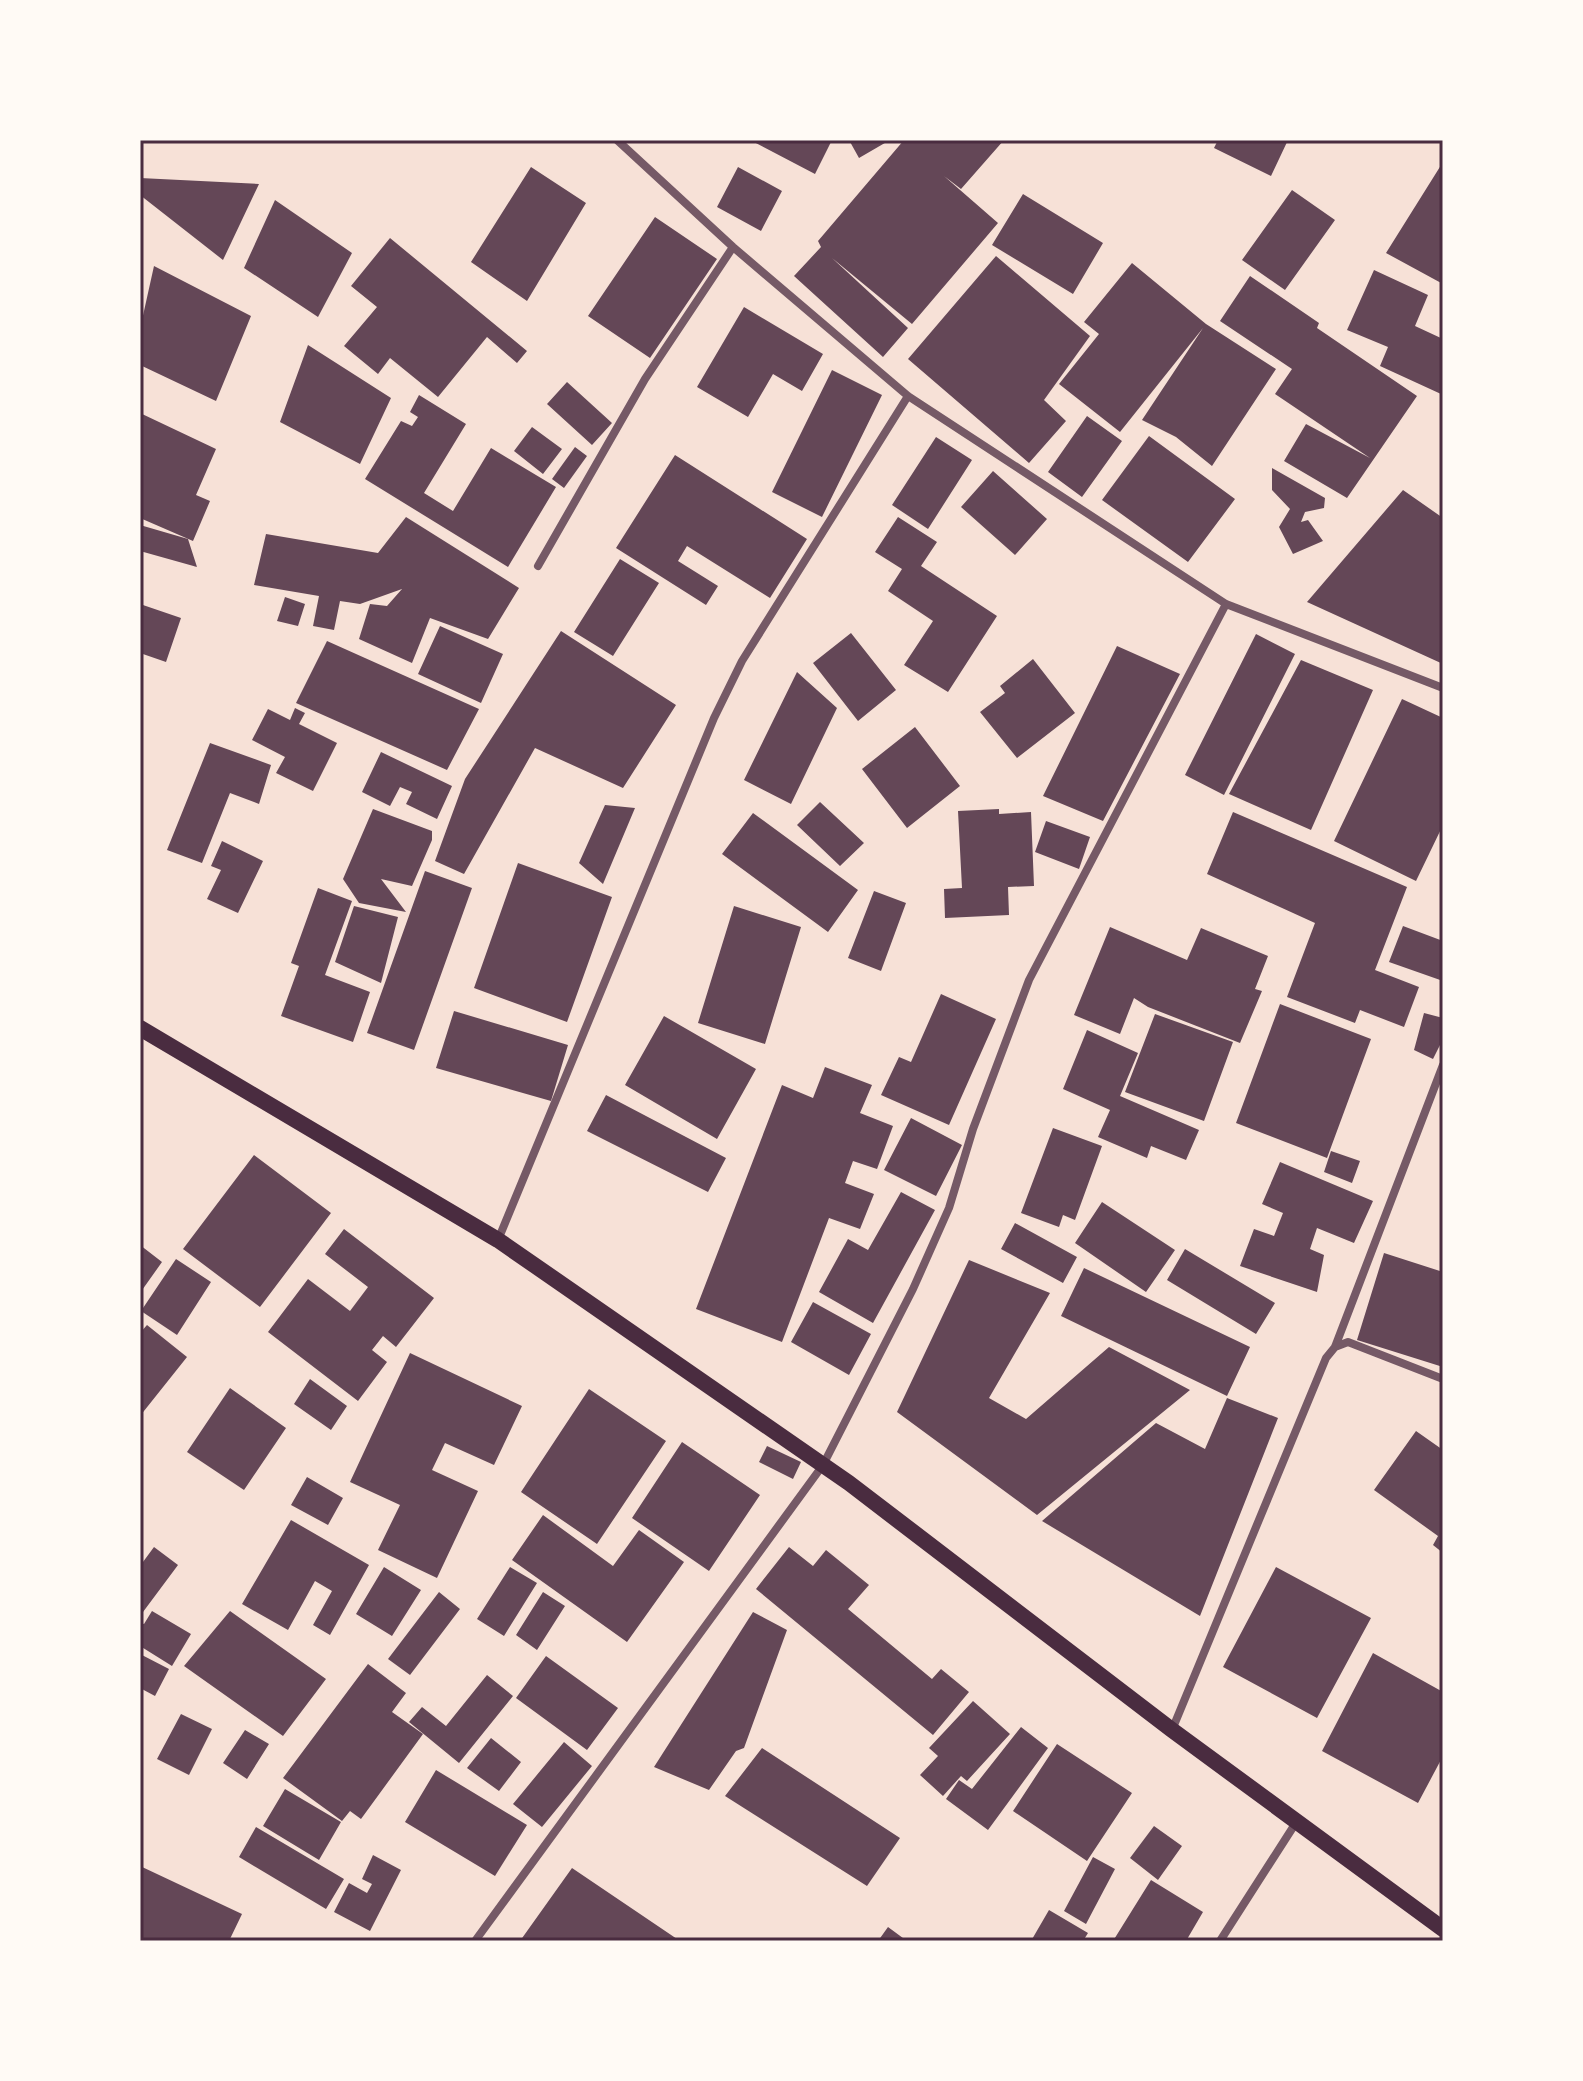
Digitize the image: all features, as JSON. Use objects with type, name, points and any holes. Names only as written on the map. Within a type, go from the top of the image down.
[{"type":"main road","points":[[140,1028],[498,1240],[823,1465],[1172,1730],[1443,1929]]},
{"type":"street","points":[[617,140],[733,247],[908,396],[1226,604],[1443,688]]},
{"type":"street","points":[[538,566],[645,379],[733,247]]},
{"type":"street","points":[[498,1240],[714,718],[742,661],[908,396]]},
{"type":"street","points":[[475,1941],[823,1465],[913,1289],[949,1208],[973,1129],[1029,980],[1226,604]]},
{"type":"street","points":[[1172,1730],[1326,1358],[1335,1347],[1443,1065]]},
{"type":"street","points":[[1335,1347],[1348,1342],[1443,1379]]},
{"type":"street","points":[[1220,1941],[1297,1821]]},
{"type":"building","points":[[750,140],[832,140],[815,174]]},
{"type":"building","points":[[849,140],[890,140],[859,158]]},
{"type":"building","points":[[904,140],[1004,140],[961,189],[944,176],[998,223],[912,324],[832,258],[908,328],[883,357],[794,276],[821,247],[818,241]]},
{"type":"building","points":[[1218,140],[1288,140],[1271,176],[1214,148]]},
{"type":"building","points":[[1443,162],[1443,284],[1386,253]]},
{"type":"building","points":[[531,167],[586,203],[527,301],[471,262]]},
{"type":"building","points":[[738,167],[782,191],[761,231],[717,207]]},
{"type":"building","points":[[140,178],[259,184],[223,260],[140,195]]},
{"type":"building","points":[[1292,190],[1335,220],[1285,290],[1242,260]]},
{"type":"building","points":[[1023,194],[1103,243],[1073,294],[992,245]]},
{"type":"building","points":[[275,200],[352,253],[318,317],[244,268]]},
{"type":"building","points":[[655,217],[717,259],[650,358],[588,316]]},
{"type":"building","points":[[390,238],[527,351],[517,363],[487,337],[438,397],[390,358],[378,374],[344,346],[377,307],[351,286]]},
{"type":"building","points":[[996,256],[1090,336],[1044,400],[1066,421],[1029,463],[908,359]]},
{"type":"building","points":[[1132,263],[1206,324],[1276,369],[1212,466],[1176,437],[1142,420],[1203,328],[1120,432],[1059,384],[1099,334],[1084,322]]},
{"type":"building","points":[[154,266],[251,316],[216,401],[140,365],[140,329]]},
{"type":"building","points":[[1374,270],[1428,295],[1415,326],[1443,339],[1441,394],[1380,366],[1388,347],[1347,330]]},
{"type":"building","points":[[1250,276],[1319,323],[1317,328],[1417,396],[1347,498],[1284,461],[1306,424],[1370,458],[1275,394],[1292,369],[1220,321]]},
{"type":"building","points":[[744,307],[823,354],[802,391],[773,374],[748,417],[697,387]]},
{"type":"building","points":[[308,345],[391,398],[360,464],[280,422]]},
{"type":"building","points":[[832,370],[882,395],[822,517],[772,492]]},
{"type":"building","points":[[567,382],[612,423],[592,445],[547,404]]},
{"type":"building","points":[[419,395],[466,424],[424,493],[453,511],[491,448],[556,487],[508,567],[365,479],[401,421],[412,426],[418,417],[410,412]]},
{"type":"building","points":[[140,413],[216,449],[196,495],[210,501],[193,541],[140,518]]},
{"type":"building","points":[[1087,416],[1122,441],[1082,497],[1048,472]]},
{"type":"building","points":[[532,427],[562,449],[543,474],[514,451]]},
{"type":"building","points":[[1149,436],[1235,499],[1188,562],[1102,500]]},
{"type":"building","points":[[936,437],[972,460],[928,529],[892,505]]},
{"type":"building","points":[[575,447],[587,456],[564,488],[552,479]]},
{"type":"building","points":[[675,455],[807,539],[770,598],[687,546],[678,561],[718,586],[706,605],[616,548]]},
{"type":"building","points":[[1272,468],[1325,498],[1324,508],[1305,512],[1301,522],[1308,520],[1323,541],[1293,554],[1279,527],[1290,509],[1272,490]]},
{"type":"building","points":[[993,471],[1047,519],[1015,555],[961,507]]},
{"type":"building","points":[[1403,490],[1443,518],[1443,664],[1307,602]]},
{"type":"building","points":[[406,517],[519,588],[488,639],[430,618],[412,663],[359,639],[370,604],[387,606],[402,589],[360,604],[340,601],[334,630],[313,626],[319,596],[254,585],[266,534],[378,553]]},
{"type":"building","points":[[898,517],[937,542],[921,566],[997,616],[948,692],[904,665],[933,621],[888,591],[902,569],[875,552]]},
{"type":"building","points":[[140,525],[188,539],[197,567],[140,551]]},
{"type":"building","points":[[620,559],[659,583],[613,656],[574,632]]},
{"type":"building","points":[[285,597],[305,604],[298,626],[277,621]]},
{"type":"building","points":[[140,604],[181,618],[166,662],[140,653]]},
{"type":"building","points":[[440,626],[503,654],[481,703],[418,674]]},
{"type":"building","points":[[561,631],[676,705],[623,788],[535,748],[464,874],[435,861],[465,779]]},
{"type":"building","points":[[851,633],[896,690],[858,721],[813,663]]},
{"type":"building","points":[[1256,634],[1295,654],[1224,795],[1185,775]]},
{"type":"building","points":[[327,641],[479,709],[447,770],[296,703]]},
{"type":"building","points":[[1117,646],[1180,674],[1103,821],[1043,796]]},
{"type":"building","points":[[1033,659],[1075,713],[1017,758],[980,712],[1005,693],[1000,686]]},
{"type":"building","points":[[1301,660],[1373,690],[1311,830],[1229,794]]},
{"type":"building","points":[[797,672],[837,708],[791,804],[744,780]]},
{"type":"building","points":[[1402,699],[1443,718],[1443,825],[1416,881],[1334,841]]},
{"type":"building","points":[[295,708],[305,713],[299,724],[337,743],[313,791],[276,773],[285,757],[252,740],[268,709],[290,720]]},
{"type":"building","points":[[915,727],[960,786],[907,828],[862,769]]},
{"type":"building","points":[[210,743],[271,765],[259,804],[230,793],[202,863],[167,850]]},
{"type":"building","points":[[381,752],[452,786],[437,819],[406,804],[412,792],[400,787],[390,806],[362,792]]},
{"type":"building","points":[[820,802],[864,843],[840,866],[797,825]]},
{"type":"building","points":[[605,805],[635,808],[603,884],[579,863]]},
{"type":"building","points":[[373,809],[432,831],[432,840],[412,886],[381,879],[406,912],[359,903],[343,879]]},
{"type":"building","points":[[999,809],[999,814],[1031,812],[1034,886],[1008,887],[1009,915],[945,918],[944,889],[962,888],[958,811]]},
{"type":"building","points":[[1233,812],[1407,887],[1375,970],[1419,987],[1404,1027],[1360,1010],[1355,1023],[1287,997],[1315,923],[1207,874]]},
{"type":"building","points":[[753,813],[858,890],[828,932],[722,854]]},
{"type":"building","points":[[1046,821],[1090,837],[1079,869],[1035,852]]},
{"type":"building","points":[[222,841],[263,861],[238,913],[207,899],[221,870],[211,866]]},
{"type":"building","points":[[518,863],[612,897],[567,1022],[474,988]]},
{"type":"building","points":[[425,871],[472,888],[414,1050],[367,1033]]},
{"type":"building","points":[[318,888],[352,901],[325,975],[370,992],[353,1042],[281,1016],[299,966],[291,963]]},
{"type":"building","points":[[874,891],[906,903],[881,971],[848,958]]},
{"type":"building","points":[[354,906],[398,917],[381,983],[335,962]]},
{"type":"building","points":[[734,906],[801,927],[765,1044],[698,1023]]},
{"type":"building","points":[[1403,926],[1443,941],[1443,981],[1389,962]]},
{"type":"building","points":[[1110,927],[1187,960],[1201,928],[1268,956],[1255,989],[1262,991],[1240,1043],[1148,1007],[1134,998],[1120,1034],[1074,1015]]},
{"type":"building","points":[[941,994],[996,1019],[949,1125],[881,1095],[899,1057],[911,1062]]},
{"type":"building","points":[[1280,1004],[1371,1039],[1327,1158],[1236,1123]]},
{"type":"building","points":[[454,1011],[568,1045],[551,1101],[436,1068]]},
{"type":"building","points":[[1424,1013],[1443,1018],[1443,1039],[1433,1059],[1414,1050]]},
{"type":"building","points":[[1155,1014],[1233,1042],[1204,1121],[1125,1092]]},
{"type":"building","points":[[664,1016],[756,1069],[717,1139],[625,1085]]},
{"type":"building","points":[[1087,1030],[1138,1053],[1120,1096],[1199,1130],[1186,1160],[1151,1146],[1147,1158],[1098,1137],[1110,1110],[1063,1089]]},
{"type":"building","points":[[825,1067],[872,1085],[860,1113],[893,1126],[877,1169],[853,1161],[845,1183],[874,1194],[860,1229],[829,1218],[782,1342],[696,1309],[782,1085],[813,1098]]},
{"type":"building","points":[[606,1095],[726,1158],[708,1192],[587,1131]]},
{"type":"building","points":[[911,1118],[962,1145],[936,1196],[884,1170]]},
{"type":"building","points":[[1053,1128],[1102,1146],[1075,1220],[1063,1215],[1059,1227],[1021,1213]]},
{"type":"building","points":[[1331,1151],[1360,1161],[1352,1183],[1324,1172]]},
{"type":"building","points":[[254,1155],[331,1213],[260,1307],[183,1249]]},
{"type":"building","points":[[1280,1162],[1373,1201],[1354,1243],[1317,1228],[1310,1249],[1324,1255],[1317,1292],[1240,1266],[1254,1229],[1274,1236],[1283,1213],[1262,1204]]},
{"type":"building","points":[[901,1192],[935,1210],[873,1323],[819,1292],[848,1239],[868,1250]]},
{"type":"building","points":[[1102,1202],[1175,1250],[1146,1292],[1075,1243]]},
{"type":"building","points":[[1015,1223],[1077,1257],[1063,1283],[1001,1249]]},
{"type":"building","points":[[344,1229],[434,1298],[396,1347],[383,1336],[372,1350],[387,1362],[358,1401],[268,1332],[308,1279],[350,1311],[368,1287],[325,1254]]},
{"type":"building","points":[[140,1245],[162,1262],[140,1293]]},
{"type":"building","points":[[1185,1249],[1275,1303],[1256,1334],[1167,1280]]},
{"type":"building","points":[[1384,1253],[1443,1272],[1443,1367],[1357,1340]]},
{"type":"building","points":[[176,1259],[211,1282],[177,1335],[141,1311]]},
{"type":"building","points":[[969,1260],[1050,1293],[989,1398],[1026,1419],[1109,1347],[1190,1390],[1037,1515],[897,1412]]},
{"type":"building","points":[[1084,1268],[1250,1347],[1227,1396],[1061,1316]]},
{"type":"building","points":[[813,1302],[871,1334],[849,1375],[791,1342]]},
{"type":"building","points":[[147,1325],[187,1357],[140,1416],[140,1333]]},
{"type":"building","points":[[410,1353],[522,1406],[494,1465],[445,1443],[432,1470],[478,1491],[437,1578],[378,1550],[400,1505],[350,1482]]},
{"type":"building","points":[[310,1379],[347,1406],[331,1430],[294,1404]]},
{"type":"building","points":[[230,1388],[286,1428],[244,1490],[187,1452]]},
{"type":"building","points":[[589,1389],[666,1441],[597,1544],[521,1492]]},
{"type":"building","points":[[1227,1398],[1278,1418],[1200,1616],[1042,1521],[1156,1423],[1205,1449]]},
{"type":"building","points":[[1416,1431],[1443,1450],[1443,1553],[1433,1545],[1438,1536],[1374,1490]]},
{"type":"building","points":[[682,1442],[760,1495],[709,1571],[632,1518]]},
{"type":"building","points":[[767,1446],[801,1462],[793,1479],[759,1462]]},
{"type":"building","points":[[307,1477],[343,1498],[328,1525],[291,1505]]},
{"type":"building","points":[[543,1515],[613,1566],[639,1530],[684,1562],[627,1642],[512,1560]]},
{"type":"building","points":[[291,1520],[369,1565],[330,1635],[313,1625],[332,1591],[315,1581],[288,1630],[242,1604]]},
{"type":"building","points":[[154,1547],[178,1565],[143,1612],[140,1610],[140,1566]]},
{"type":"building","points":[[789,1547],[813,1566],[826,1550],[869,1585],[848,1609],[932,1679],[941,1669],[969,1692],[933,1735],[756,1589]]},
{"type":"building","points":[[384,1567],[421,1590],[392,1636],[356,1614]]},
{"type":"building","points":[[510,1567],[537,1583],[504,1636],[477,1619]]},
{"type":"building","points":[[1276,1567],[1371,1618],[1317,1718],[1223,1667]]},
{"type":"building","points":[[439,1592],[460,1609],[410,1675],[388,1659]]},
{"type":"building","points":[[543,1592],[565,1606],[537,1650],[516,1635]]},
{"type":"building","points":[[152,1611],[191,1634],[172,1666],[140,1646],[140,1623],[144,1624]]},
{"type":"building","points":[[230,1611],[326,1679],[283,1736],[184,1666]]},
{"type":"building","points":[[753,1612],[787,1630],[744,1748],[736,1751],[709,1790],[654,1767]]},
{"type":"building","points":[[1373,1653],[1443,1692],[1443,1756],[1418,1803],[1322,1751]]},
{"type":"building","points":[[140,1654],[169,1669],[155,1696],[140,1688]]},
{"type":"building","points":[[546,1656],[618,1708],[587,1750],[516,1698]]},
{"type":"building","points":[[368,1664],[406,1693],[392,1712],[423,1734],[361,1819],[350,1811],[342,1821],[283,1778]]},
{"type":"building","points":[[487,1675],[513,1696],[459,1763],[409,1722],[422,1707],[446,1726]]},
{"type":"building","points":[[973,1701],[1010,1734],[967,1781],[961,1776],[943,1796],[920,1775],[938,1756],[929,1748]]},
{"type":"building","points":[[181,1714],[212,1729],[189,1775],[157,1759]]},
{"type":"building","points":[[1021,1727],[1048,1748],[988,1830],[946,1799],[959,1780],[972,1789]]},
{"type":"building","points":[[245,1730],[269,1744],[247,1779],[223,1763]]},
{"type":"building","points":[[491,1738],[521,1762],[499,1791],[467,1768]]},
{"type":"building","points":[[564,1742],[592,1766],[542,1827],[513,1804]]},
{"type":"building","points":[[1057,1744],[1132,1793],[1087,1861],[1013,1811]]},
{"type":"building","points":[[762,1748],[900,1838],[867,1886],[725,1796]]},
{"type":"building","points":[[436,1770],[527,1825],[495,1876],[405,1822]]},
{"type":"building","points":[[285,1789],[341,1822],[319,1860],[263,1826]]},
{"type":"building","points":[[1154,1826],[1182,1846],[1158,1880],[1130,1858]]},
{"type":"building","points":[[256,1827],[344,1879],[326,1909],[239,1857]]},
{"type":"building","points":[[373,1855],[401,1870],[370,1931],[334,1912],[349,1883],[367,1893],[372,1884],[362,1879]]},
{"type":"building","points":[[1093,1857],[1115,1869],[1086,1924],[1064,1911]]},
{"type":"building","points":[[140,1866],[242,1914],[229,1941],[140,1941]]},
{"type":"building","points":[[572,1868],[680,1941],[520,1941]]},
{"type":"building","points":[[1151,1880],[1203,1912],[1186,1941],[1113,1941]]},
{"type":"building","points":[[1049,1910],[1088,1933],[1083,1941],[1031,1941]]},
{"type":"building","points":[[888,1927],[907,1941],[878,1941]]}]
